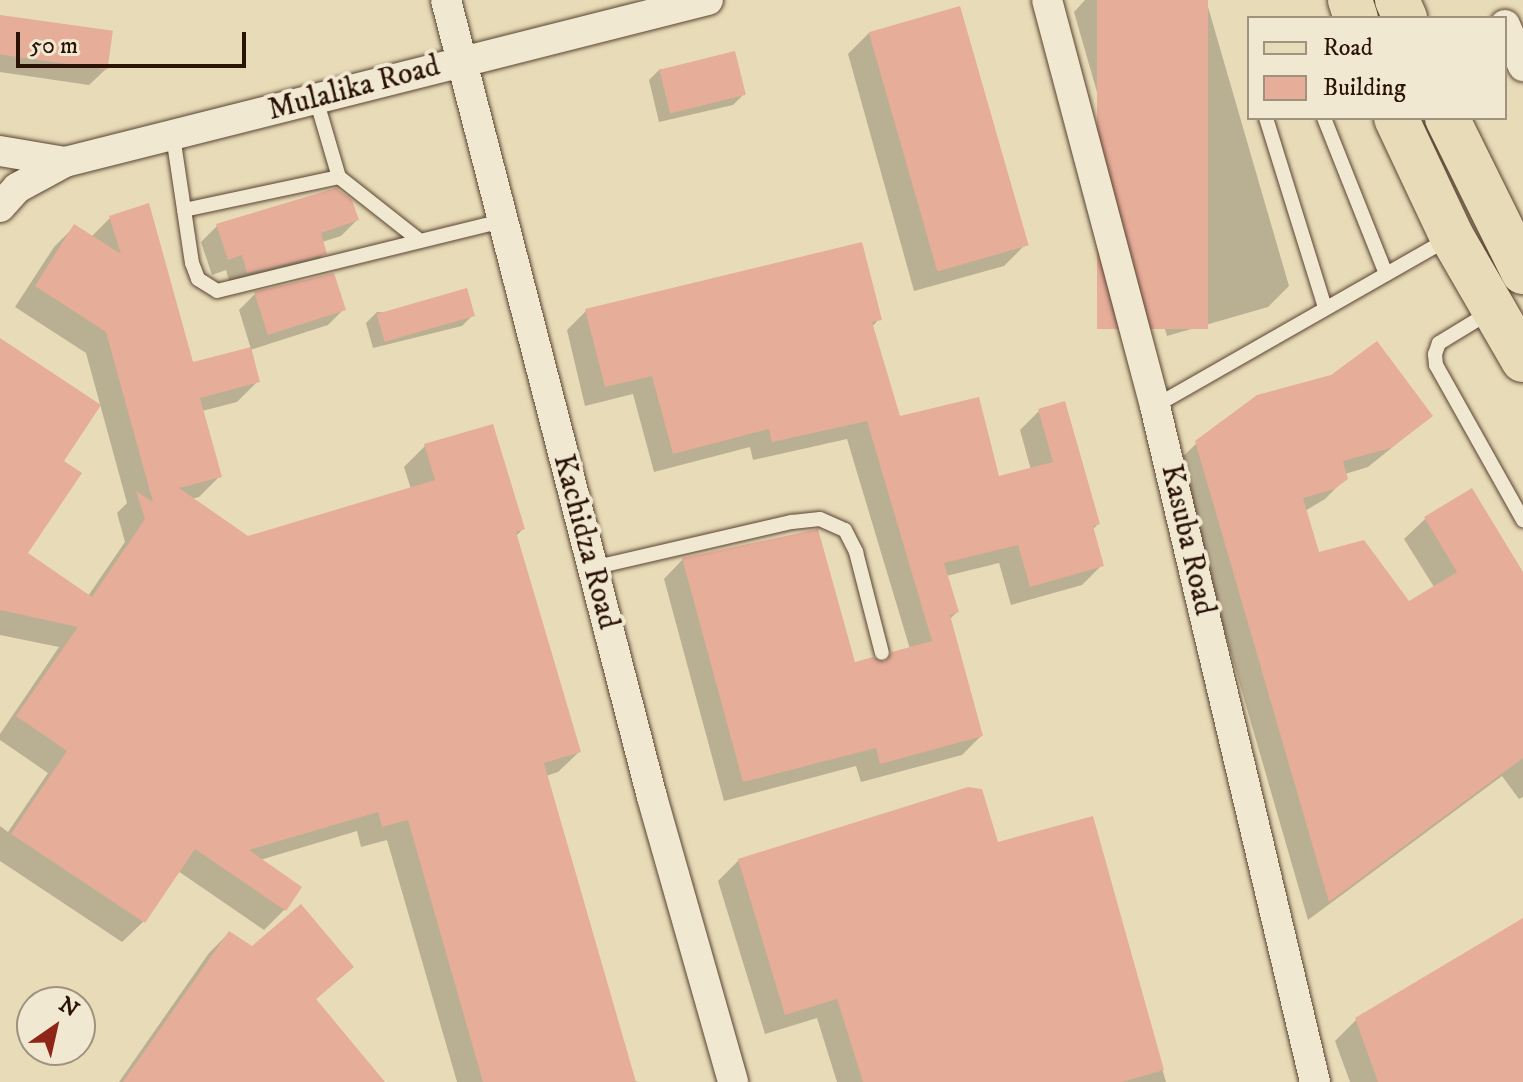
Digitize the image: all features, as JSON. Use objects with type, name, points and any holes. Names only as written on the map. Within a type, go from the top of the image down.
[{"type":"main road","points":[[1397,120],[1452,237],[1523,360]]},
{"type":"main road","points":[[1448,120],[1523,272]]},
{"type":"street","name":"Kachidza Road","points":[[446,0],[592,568],[733,1082]]},
{"type":"street","name":"Mulalika Road","points":[[0,151],[65,162],[708,0]]},
{"type":"street","name":"Kasuba Road","points":[[1047,0],[1155,406],[1315,1082]]},
{"type":"street","points":[[1507,30],[1523,66]]},
{"type":"street","points":[[0,207],[17,188],[65,162]]},
{"type":"lane","points":[[316,99],[339,177],[420,241]]},
{"type":"lane","points":[[1267,120],[1325,308]]},
{"type":"lane","points":[[1325,120],[1386,274]]},
{"type":"lane","points":[[173,136],[198,279],[217,291],[502,221]]},
{"type":"lane","points":[[184,210],[339,177]]},
{"type":"lane","points":[[1155,406],[1452,237]]},
{"type":"lane","points":[[1494,310],[1439,343],[1435,354],[1436,365],[1523,520]]},
{"type":"lane","points":[[592,568],[792,522],[820,519],[845,530],[856,552],[882,653]]},
{"type":"building","points":[[1097,0],[1208,0],[1208,329],[1097,329]]},
{"type":"building","points":[[960,6],[1029,245],[937,272],[869,32]]},
{"type":"building","points":[[0,15],[113,31],[107,69],[0,54]]},
{"type":"building","points":[[735,51],[746,95],[670,114],[659,70]]},
{"type":"building","points":[[336,188],[352,200],[359,220],[321,233],[327,254],[247,273],[242,255],[228,260],[216,224]]},
{"type":"building","points":[[149,203],[193,362],[251,347],[260,382],[200,398],[222,477],[179,488],[248,536],[435,480],[424,444],[493,424],[525,529],[516,532],[581,752],[544,763],[636,1082],[483,1082],[408,820],[382,827],[378,812],[249,850],[302,887],[286,911],[195,849],[145,923],[11,834],[67,751],[16,716],[78,627],[0,610],[0,338],[101,405],[64,461],[82,473],[28,553],[92,597],[145,519],[136,491],[153,502],[106,332],[35,286],[74,224],[121,254],[109,216]]},
{"type":"building","points":[[862,242],[882,320],[872,322],[900,416],[979,397],[999,476],[1053,462],[1038,409],[1065,401],[1100,524],[1093,526],[1104,566],[1030,587],[1018,545],[944,563],[959,612],[950,615],[983,736],[880,764],[876,748],[743,782],[682,558],[818,529],[855,662],[873,657],[885,662],[892,652],[932,641],[867,421],[772,442],[769,429],[673,454],[652,376],[605,387],[585,309]]},
{"type":"building","points":[[334,273],[346,310],[268,335],[254,292]]},
{"type":"building","points":[[467,288],[475,316],[385,342],[377,314]]},
{"type":"building","points":[[1377,341],[1433,416],[1391,448],[1343,461],[1348,479],[1334,489],[1303,498],[1319,552],[1364,540],[1409,601],[1457,572],[1424,517],[1472,488],[1523,572],[1523,758],[1329,902],[1195,441],[1257,395],[1331,375]]},
{"type":"building","points":[[968,787],[982,789],[998,842],[1093,816],[1164,1070],[1122,1082],[863,1082],[837,999],[785,1015],[738,859]]},
{"type":"building","points":[[301,904],[354,967],[316,999],[385,1082],[123,1082],[229,931],[252,946]]},
{"type":"building","points":[[1523,918],[1523,1082],[1378,1082],[1355,1018]]}]
